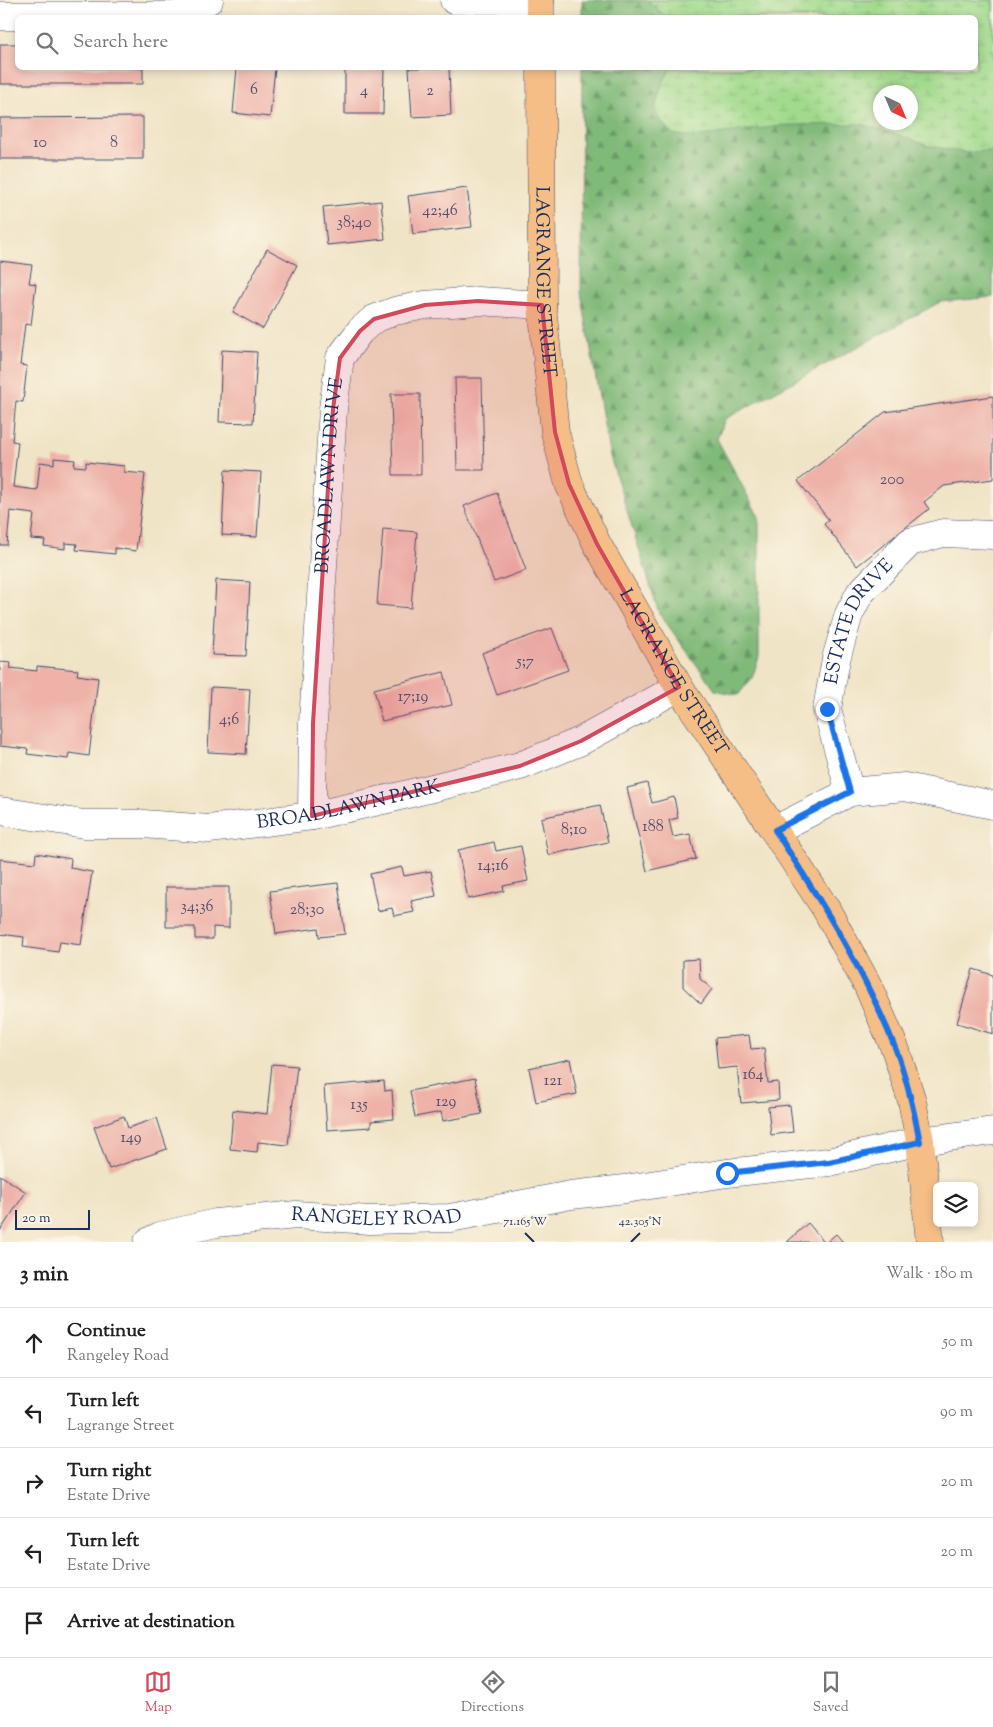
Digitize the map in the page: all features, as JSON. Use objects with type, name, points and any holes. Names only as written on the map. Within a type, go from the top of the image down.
[{"type":"main road","name":"LAGRANGE STREET","points":[[540,70],[542,305],[555,432],[569,484],[597,544],[679,687],[826,909],[876,1004],[896,1051],[912,1101],[920,1142],[930,1242]]},
{"type":"street","points":[[176,15],[193,10],[209,0]]},
{"type":"street","points":[[454,0],[540,6]]},
{"type":"street","points":[[0,16],[15,16]]},
{"type":"street","name":"BROADLAWN DRIVE","points":[[312,816],[313,723],[333,409],[340,358],[360,331],[374,319],[395,311],[425,305],[478,301],[542,305]]},
{"type":"street","name":"ESTATE DRIVE","points":[[850,792],[827,709],[836,659],[849,614],[860,593],[910,542],[943,533],[993,535]]},
{"type":"street","name":"BROADLAWN PARK","points":[[0,811],[84,824],[143,824],[208,829],[312,816],[520,766],[581,741],[679,687]]},
{"type":"street","points":[[775,830],[850,792],[905,787],[993,805]]},
{"type":"street","name":"RANGELEY ROAD","points":[[148,1242],[160,1236],[216,1222],[296,1216],[370,1220],[450,1218],[571,1195],[625,1189],[727,1173],[829,1162],[920,1142],[993,1131]]},
{"type":"highlighted area","points":[[478,301],[542,305],[555,432],[569,484],[597,544],[679,687],[581,741],[520,766],[312,816],[313,723],[333,409],[340,358],[360,331],[374,319],[425,305]]},
{"type":"green space","points":[[582,0],[993,0],[993,297],[940,302],[725,419],[717,439],[759,517],[759,657],[752,678],[738,695],[715,690],[659,613],[609,453],[581,292],[582,70],[978,70],[978,15],[582,15]]},
{"type":"green space","points":[[648,0],[993,0],[993,150],[969,153],[929,146],[882,130],[918,130],[918,85],[873,85],[873,128],[860,124],[789,125],[692,137],[673,134],[662,123],[654,110],[662,85],[670,70],[978,70],[978,15],[664,15]]},
{"type":"building","points":[[0,44],[15,44],[15,70],[143,70],[143,84],[0,84]]},
{"type":"building","points":[[237,70],[275,70],[270,117],[233,113]]},
{"type":"building","points":[[345,70],[384,70],[383,114],[345,114]]},
{"type":"building","points":[[409,70],[449,70],[451,115],[412,117]]},
{"type":"building","points":[[143,117],[143,159],[0,159],[0,118]]},
{"type":"building","points":[[467,188],[472,227],[413,234],[408,196]]},
{"type":"building","points":[[381,201],[385,239],[327,245],[323,207]]},
{"type":"building","points":[[267,249],[297,265],[263,329],[233,312]]},
{"type":"building","points":[[0,261],[32,265],[29,283],[36,284],[31,325],[25,324],[20,365],[27,366],[23,402],[16,401],[12,441],[18,442],[13,487],[37,490],[40,462],[54,464],[54,458],[75,460],[74,466],[86,467],[86,462],[124,466],[124,472],[145,474],[136,551],[115,548],[115,554],[76,550],[77,544],[65,543],[65,549],[44,546],[45,540],[31,539],[34,514],[10,511],[7,545],[0,545]]},
{"type":"building","points":[[222,350],[257,352],[253,423],[219,422]]},
{"type":"building","points":[[455,378],[482,378],[484,470],[457,470]]},
{"type":"building","points":[[391,394],[420,394],[421,475],[393,475]]},
{"type":"building","points":[[993,396],[993,479],[944,486],[924,502],[929,509],[857,566],[824,524],[829,520],[798,481],[885,412]]},
{"type":"building","points":[[225,470],[261,472],[257,537],[222,535]]},
{"type":"building","points":[[497,493],[526,570],[494,582],[464,506]]},
{"type":"building","points":[[383,529],[417,532],[411,608],[377,605]]},
{"type":"building","points":[[216,580],[250,582],[246,656],[212,655]]},
{"type":"building","points":[[552,628],[568,670],[497,695],[482,653]]},
{"type":"building","points":[[0,662],[11,663],[10,668],[37,671],[37,666],[78,670],[77,675],[98,678],[89,756],[69,753],[68,759],[27,754],[28,749],[0,746]]},
{"type":"building","points":[[444,672],[452,705],[382,721],[374,689]]},
{"type":"building","points":[[211,687],[250,689],[246,754],[208,752]]},
{"type":"building","points":[[647,783],[652,803],[674,797],[678,818],[669,820],[673,837],[690,834],[696,859],[647,871],[627,788]]},
{"type":"building","points":[[600,805],[608,842],[548,855],[541,818]]},
{"type":"building","points":[[494,842],[496,851],[521,846],[528,881],[503,886],[504,891],[468,899],[458,850]]},
{"type":"building","points":[[36,853],[71,859],[70,868],[92,872],[81,945],[60,942],[58,952],[23,947],[24,937],[0,934],[0,859],[35,863]]},
{"type":"building","points":[[402,867],[404,876],[431,871],[436,896],[411,901],[414,912],[394,916],[392,908],[378,911],[370,874]]},
{"type":"building","points":[[338,883],[345,934],[319,937],[318,928],[276,934],[270,891]]},
{"type":"building","points":[[166,887],[229,887],[229,928],[213,927],[213,939],[195,939],[195,927],[166,927]]},
{"type":"building","points":[[699,959],[700,979],[712,989],[701,1004],[683,987],[683,960]]},
{"type":"building","points":[[973,969],[993,975],[993,1034],[957,1023]]},
{"type":"building","points":[[749,1035],[751,1049],[764,1048],[768,1083],[778,1082],[779,1100],[741,1103],[737,1067],[718,1069],[715,1038]]},
{"type":"building","points":[[570,1059],[577,1094],[536,1102],[529,1068]]},
{"type":"building","points":[[272,1064],[297,1066],[288,1145],[258,1142],[257,1152],[230,1149],[233,1110],[267,1114]]},
{"type":"building","points":[[475,1078],[482,1114],[443,1121],[441,1112],[415,1117],[410,1091]]},
{"type":"building","points":[[384,1081],[385,1091],[392,1090],[394,1119],[371,1121],[371,1127],[327,1130],[324,1086]]},
{"type":"building","points":[[790,1105],[793,1132],[771,1135],[768,1107]]},
{"type":"building","points":[[124,1116],[128,1128],[157,1118],[167,1149],[109,1169],[94,1127]]},
{"type":"building","points":[[0,1175],[26,1192],[0,1231]]},
{"type":"building","points":[[808,1223],[824,1242],[787,1242]]},
{"type":"building","points":[[836,1234],[843,1242],[827,1242]]},
{"type":"route","points":[[727,1173],[829,1162],[920,1142],[912,1101],[896,1051],[868,986],[826,909],[775,830],[850,792],[827,709]]}]
